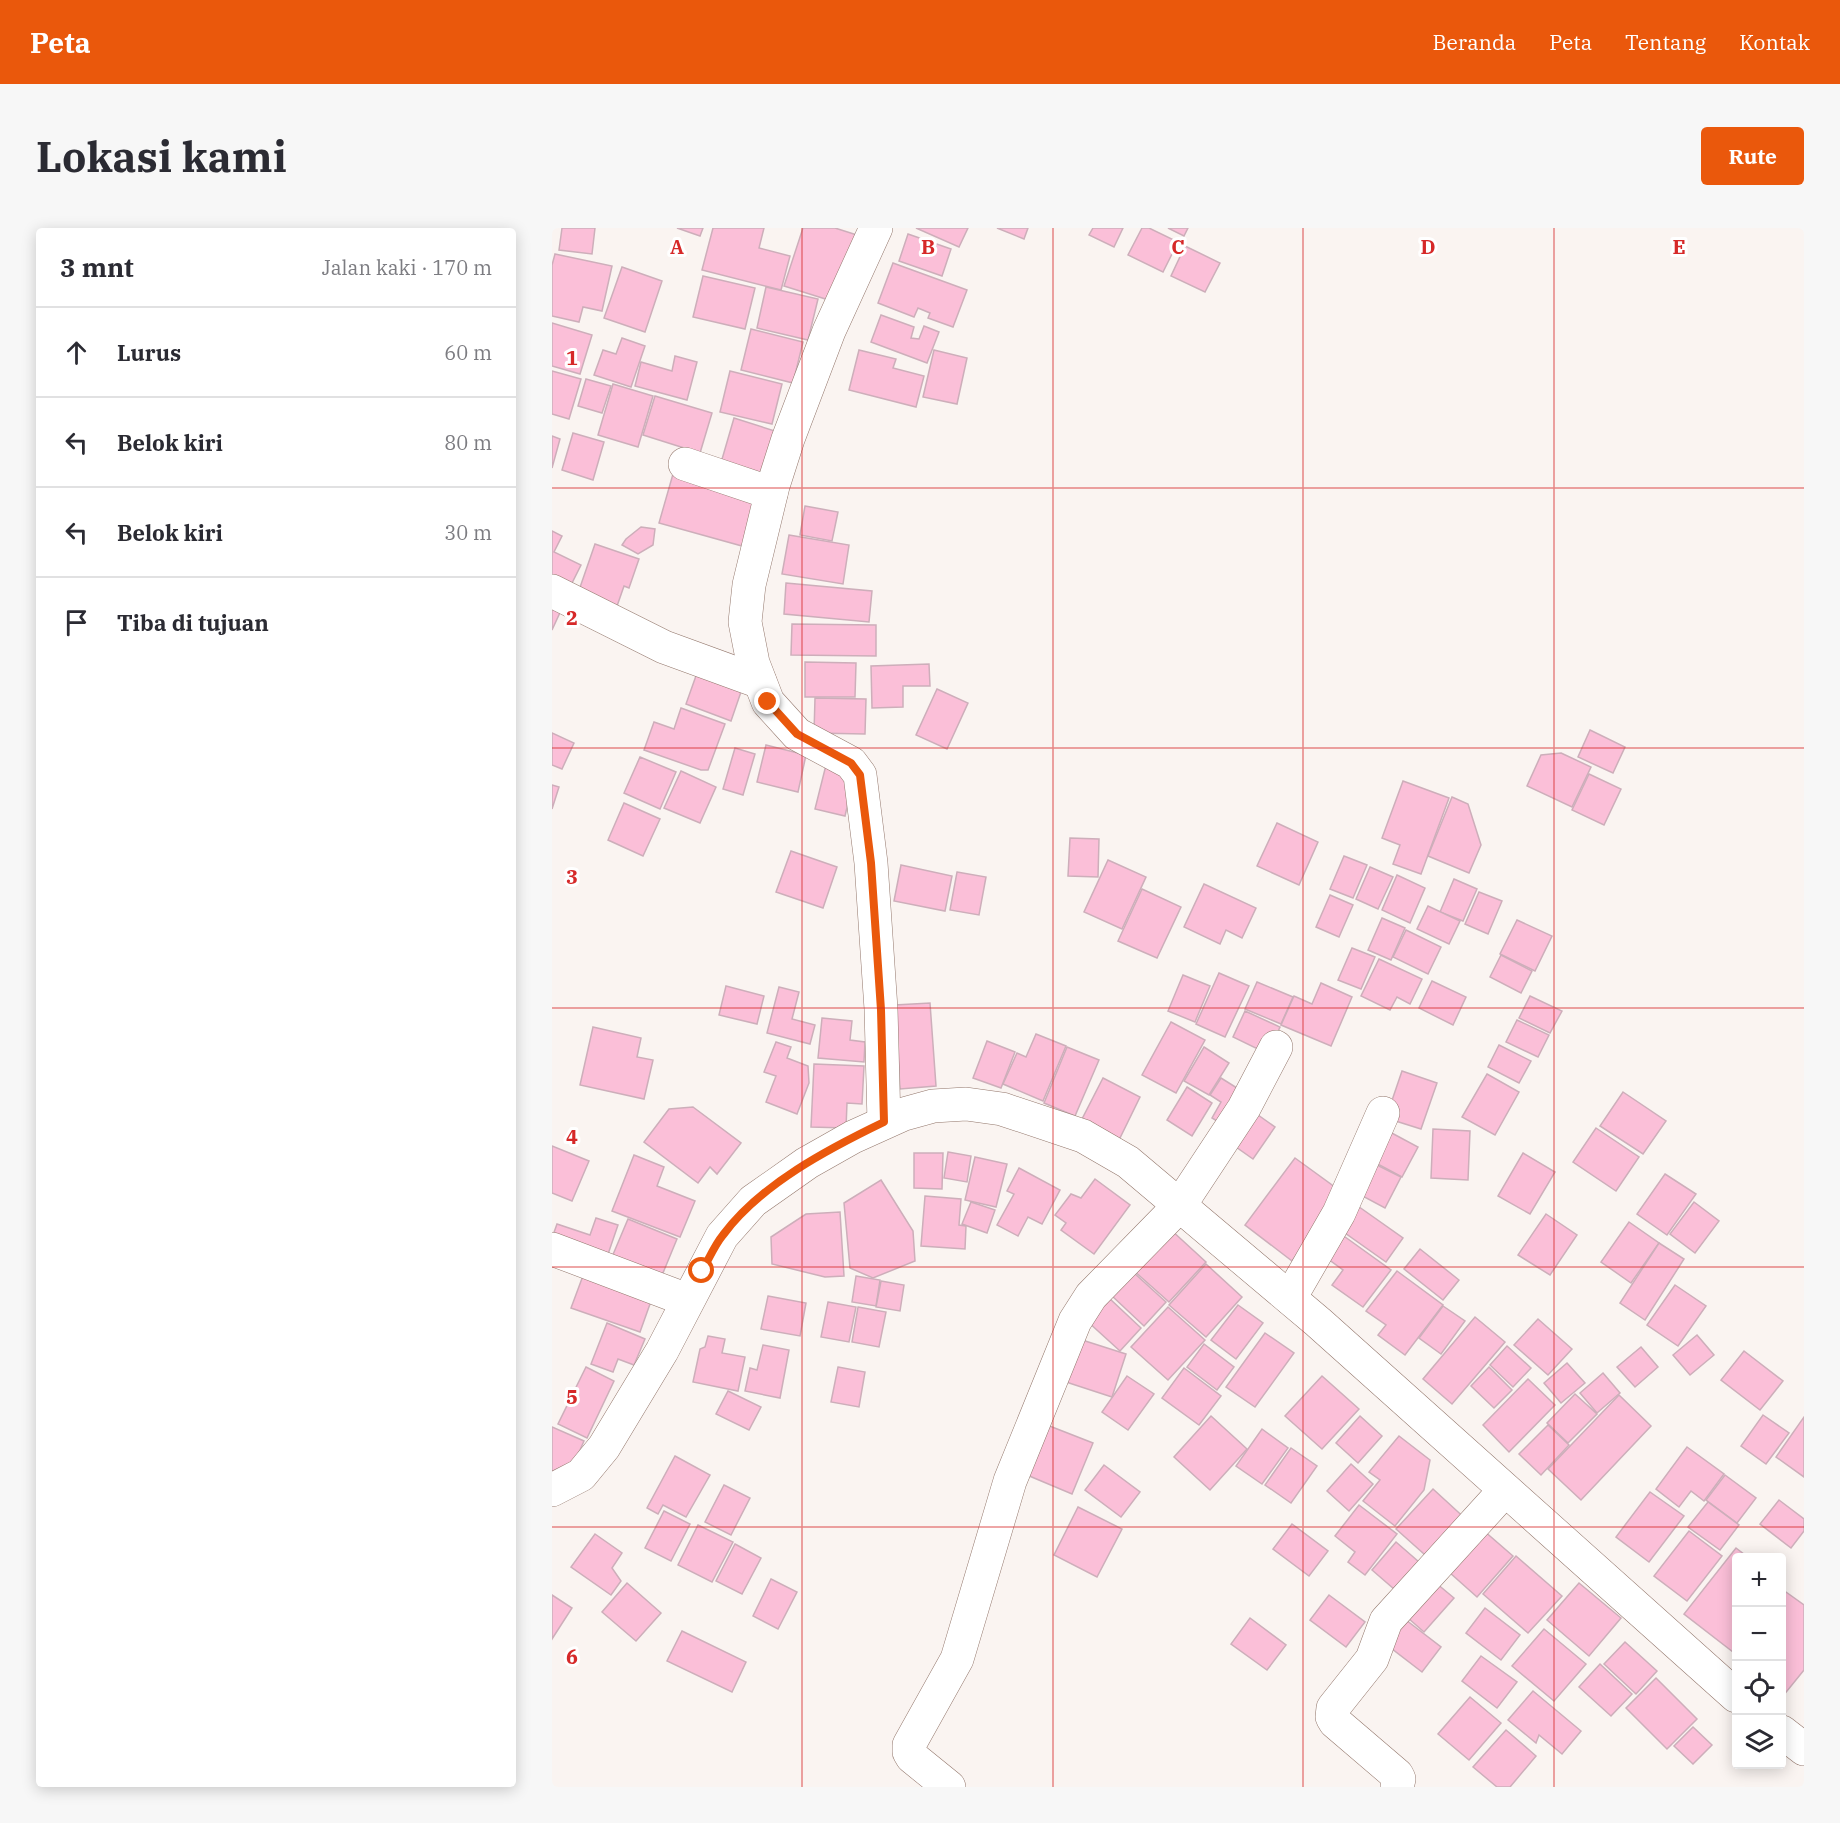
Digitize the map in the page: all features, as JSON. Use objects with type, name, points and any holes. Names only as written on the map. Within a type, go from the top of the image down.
[{"type":"street","points":[[876,228],[829,331],[788,439],[771,493],[749,585],[746,622],[753,663],[768,702],[797,734],[851,763],[860,775],[871,863],[881,1010],[884,1122]]},
{"type":"street","points":[[685,464],[771,493]]},
{"type":"street","points":[[552,591],[664,647],[760,682]]},
{"type":"street","points":[[949,1787],[912,1757],[909,1745],[957,1659],[1010,1481],[1081,1310],[1091,1296],[1180,1205],[1244,1108],[1276,1047]]},
{"type":"street","points":[[552,1490],[581,1475],[604,1447],[662,1351],[722,1236],[753,1202],[807,1163],[854,1137],[904,1114],[933,1106],[966,1104],[1002,1109],[1083,1136],[1128,1162],[1290,1298],[1732,1692]]},
{"type":"street","points":[[1290,1298],[1339,1212],[1383,1113]]},
{"type":"street","points":[[552,1249],[687,1300]]},
{"type":"street","points":[[1397,1787],[1399,1779],[1397,1774],[1335,1722],[1332,1718],[1333,1708],[1372,1659],[1386,1621],[1505,1490]]},
{"type":"street","points":[[1786,1735],[1804,1749]]},
{"type":"building","points":[[562,228],[595,228],[592,254],[559,250]]},
{"type":"building","points":[[677,228],[703,228],[700,236]]},
{"type":"building","points":[[713,228],[764,228],[759,248],[790,256],[781,290],[702,270]]},
{"type":"building","points":[[803,228],[835,228],[857,235],[835,302],[784,286]]},
{"type":"building","points":[[916,228],[968,228],[959,247]]},
{"type":"building","points":[[997,228],[1028,228],[1024,239]]},
{"type":"building","points":[[1093,228],[1123,228],[1114,247],[1089,235]]},
{"type":"building","points":[[1142,228],[1149,228],[1178,242],[1163,272],[1128,255]]},
{"type":"building","points":[[1168,228],[1188,228],[1184,236]]},
{"type":"building","points":[[908,234],[951,249],[942,276],[899,261]]},
{"type":"building","points":[[1185,246],[1220,263],[1205,292],[1171,276]]},
{"type":"building","points":[[555,254],[612,266],[602,311],[583,307],[579,322],[552,316],[552,265]]},
{"type":"building","points":[[893,263],[967,290],[953,327],[928,318],[930,313],[918,308],[914,317],[878,303]]},
{"type":"building","points":[[622,267],[662,281],[645,332],[604,318]]},
{"type":"building","points":[[703,276],[755,288],[745,329],[693,317]]},
{"type":"building","points":[[766,287],[818,299],[808,340],[757,328]]},
{"type":"building","points":[[881,315],[914,327],[911,338],[919,339],[924,326],[939,332],[927,363],[871,342]]},
{"type":"building","points":[[552,323],[592,335],[580,374],[552,366]]},
{"type":"building","points":[[751,329],[803,342],[793,383],[741,370]]},
{"type":"building","points":[[622,338],[645,346],[631,387],[594,375],[603,350],[616,354]]},
{"type":"building","points":[[859,350],[896,359],[893,368],[924,376],[916,407],[849,390]]},
{"type":"building","points":[[934,350],[967,358],[957,404],[923,397]]},
{"type":"building","points":[[675,356],[697,362],[687,400],[635,386],[641,362],[672,371]]},
{"type":"building","points":[[552,371],[581,379],[569,419],[552,414]]},
{"type":"building","points":[[730,371],[782,384],[772,424],[720,412]]},
{"type":"building","points":[[586,379],[611,386],[602,413],[578,406]]},
{"type":"building","points":[[613,384],[653,396],[638,447],[598,435]]},
{"type":"building","points":[[655,396],[712,413],[700,453],[643,435]]},
{"type":"building","points":[[734,418],[781,433],[765,487],[718,473]]},
{"type":"building","points":[[573,433],[604,442],[593,480],[562,470]]},
{"type":"building","points":[[552,436],[560,439],[552,468]]},
{"type":"building","points":[[675,467],[754,504],[742,546],[659,523]]},
{"type":"building","points":[[805,506],[838,512],[832,541],[800,535]]},
{"type":"building","points":[[641,527],[655,529],[653,545],[638,554],[622,545]]},
{"type":"building","points":[[552,531],[562,536],[554,552],[581,565],[569,589],[552,580]]},
{"type":"building","points":[[789,535],[849,545],[843,584],[782,574]]},
{"type":"building","points":[[595,544],[639,559],[629,588],[624,586],[616,609],[577,596]]},
{"type":"building","points":[[786,583],[872,591],[869,622],[784,614]]},
{"type":"building","points":[[552,601],[563,606],[552,630]]},
{"type":"building","points":[[792,624],[876,625],[876,656],[791,655]]},
{"type":"building","points":[[805,662],[856,663],[855,697],[805,697]]},
{"type":"building","points":[[929,664],[930,686],[903,686],[903,707],[872,708],[871,666]]},
{"type":"building","points":[[697,673],[742,689],[731,721],[686,704]]},
{"type":"building","points":[[937,689],[968,703],[947,749],[916,735]]},
{"type":"building","points":[[815,698],[866,699],[865,734],[814,733]]},
{"type":"building","points":[[681,708],[725,724],[708,770],[701,770],[644,750],[654,722],[674,729]]},
{"type":"building","points":[[1590,730],[1625,747],[1613,773],[1578,757]]},
{"type":"building","points":[[552,733],[574,743],[562,769],[552,765]]},
{"type":"building","points":[[766,745],[806,755],[798,792],[757,782]]},
{"type":"building","points":[[735,748],[755,754],[743,795],[723,789]]},
{"type":"building","points":[[1561,753],[1591,767],[1572,807],[1527,786],[1541,755]]},
{"type":"building","points":[[640,757],[676,772],[660,809],[624,793]]},
{"type":"building","points":[[827,761],[853,781],[845,816],[815,809]]},
{"type":"building","points":[[681,771],[716,787],[700,823],[664,808]]},
{"type":"building","points":[[1589,774],[1621,789],[1604,825],[1572,810]]},
{"type":"building","points":[[1403,781],[1449,798],[1421,874],[1393,864],[1400,845],[1382,838]]},
{"type":"building","points":[[552,785],[559,787],[552,809]]},
{"type":"building","points":[[1452,797],[1468,804],[1481,845],[1469,873],[1428,856]]},
{"type":"building","points":[[624,803],[660,819],[643,856],[608,840]]},
{"type":"building","points":[[1277,823],[1318,842],[1299,885],[1257,866]]},
{"type":"building","points":[[1070,838],[1099,839],[1098,877],[1068,876]]},
{"type":"building","points":[[791,851],[837,867],[823,908],[776,892]]},
{"type":"building","points":[[1344,856],[1367,865],[1353,898],[1330,889]]},
{"type":"building","points":[[1108,860],[1146,877],[1122,929],[1084,912]]},
{"type":"building","points":[[901,865],[952,876],[945,911],[894,901]]},
{"type":"building","points":[[1370,867],[1393,877],[1378,909],[1356,899]]},
{"type":"building","points":[[957,872],[986,877],[979,915],[950,910]]},
{"type":"building","points":[[1397,875],[1425,888],[1410,923],[1382,910]]},
{"type":"building","points":[[1454,879],[1477,889],[1463,921],[1440,912]]},
{"type":"building","points":[[1204,884],[1256,908],[1242,938],[1226,930],[1220,944],[1184,927]]},
{"type":"building","points":[[1142,889],[1181,907],[1157,958],[1118,941]]},
{"type":"building","points":[[1479,892],[1502,901],[1488,934],[1465,924]]},
{"type":"building","points":[[1330,895],[1353,905],[1339,937],[1316,927]]},
{"type":"building","points":[[1428,906],[1460,921],[1449,944],[1417,929]]},
{"type":"building","points":[[1382,918],[1405,928],[1391,960],[1368,950]]},
{"type":"building","points":[[1517,920],[1552,936],[1535,971],[1500,954]]},
{"type":"building","points":[[1406,930],[1441,947],[1428,974],[1393,957]]},
{"type":"building","points":[[1352,948],[1375,957],[1361,989],[1338,980]]},
{"type":"building","points":[[1501,955],[1532,971],[1521,993],[1490,977]]},
{"type":"building","points":[[1379,959],[1422,979],[1410,1004],[1397,997],[1390,1010],[1361,996]]},
{"type":"building","points":[[1219,973],[1249,986],[1225,1037],[1196,1024]]},
{"type":"building","points":[[1183,975],[1210,986],[1195,1022],[1168,1011]]},
{"type":"building","points":[[1432,981],[1466,997],[1453,1025],[1419,1008]]},
{"type":"building","points":[[1257,982],[1293,997],[1281,1024],[1245,1009]]},
{"type":"building","points":[[1321,983],[1352,997],[1331,1046],[1281,1025],[1294,996],[1312,1004]]},
{"type":"building","points":[[726,986],[764,996],[757,1024],[719,1015]]},
{"type":"building","points":[[779,987],[799,992],[792,1019],[815,1025],[810,1044],[767,1033]]},
{"type":"building","points":[[1530,996],[1562,1011],[1550,1033],[1519,1018]]},
{"type":"building","points":[[930,1003],[936,1086],[900,1089],[895,1005]]},
{"type":"building","points":[[1245,1011],[1280,1027],[1268,1054],[1233,1037]]},
{"type":"building","points":[[822,1018],[852,1021],[850,1040],[865,1042],[864,1062],[818,1058]]},
{"type":"building","points":[[1517,1020],[1549,1035],[1538,1057],[1506,1042]]},
{"type":"building","points":[[1171,1022],[1205,1040],[1176,1093],[1142,1075]]},
{"type":"building","points":[[593,1027],[641,1038],[637,1057],[653,1060],[644,1099],[580,1085]]},
{"type":"building","points":[[1036,1034],[1066,1046],[1043,1101],[1003,1084],[1017,1053],[1026,1057]]},
{"type":"building","points":[[987,1041],[1015,1052],[1001,1088],[973,1078]]},
{"type":"building","points":[[776,1042],[791,1047],[787,1058],[808,1066],[809,1083],[797,1114],[766,1102],[776,1076],[764,1072]]},
{"type":"building","points":[[1499,1045],[1531,1061],[1519,1083],[1488,1067]]},
{"type":"building","points":[[1067,1047],[1099,1060],[1075,1116],[1044,1103]]},
{"type":"building","points":[[1204,1047],[1229,1063],[1209,1095],[1184,1081]]},
{"type":"building","points":[[814,1064],[864,1066],[862,1104],[847,1103],[846,1128],[811,1127]]},
{"type":"building","points":[[1402,1071],[1437,1083],[1421,1129],[1386,1118]]},
{"type":"building","points":[[1487,1074],[1519,1092],[1495,1135],[1462,1117]]},
{"type":"building","points":[[1103,1078],[1140,1097],[1119,1140],[1081,1121]]},
{"type":"building","points":[[1221,1078],[1245,1093],[1225,1126],[1212,1118],[1221,1102],[1210,1095]]},
{"type":"building","points":[[1187,1087],[1212,1103],[1192,1136],[1167,1120]]},
{"type":"building","points":[[1623,1092],[1666,1121],[1643,1154],[1600,1126]]},
{"type":"building","points":[[693,1107],[741,1143],[717,1174],[710,1167],[698,1183],[644,1142],[669,1109]]},
{"type":"building","points":[[1251,1110],[1275,1127],[1253,1159],[1229,1142]]},
{"type":"building","points":[[1596,1128],[1639,1157],[1616,1191],[1573,1162]]},
{"type":"building","points":[[1433,1129],[1470,1131],[1468,1180],[1431,1178]]},
{"type":"building","points":[[1388,1131],[1418,1147],[1402,1177],[1372,1161]]},
{"type":"building","points":[[552,1146],[589,1161],[572,1201],[552,1193]]},
{"type":"building","points":[[948,1152],[971,1156],[967,1182],[944,1178]]},
{"type":"building","points":[[914,1153],[943,1153],[942,1189],[914,1188]]},
{"type":"building","points":[[1523,1153],[1555,1172],[1530,1214],[1498,1196]]},
{"type":"building","points":[[634,1155],[664,1167],[657,1186],[695,1201],[680,1237],[612,1211]]},
{"type":"building","points":[[975,1157],[1007,1164],[996,1207],[965,1200]]},
{"type":"building","points":[[1295,1158],[1343,1193],[1292,1261],[1245,1225]]},
{"type":"building","points":[[1371,1162],[1401,1177],[1385,1208],[1355,1192]]},
{"type":"building","points":[[1019,1168],[1060,1190],[1042,1224],[1028,1217],[1018,1236],[997,1225],[1014,1194],[1007,1191]]},
{"type":"building","points":[[1665,1174],[1696,1194],[1667,1235],[1637,1214]]},
{"type":"building","points":[[1095,1179],[1130,1205],[1094,1254],[1061,1230],[1066,1223],[1055,1215],[1071,1194],[1081,1198]]},
{"type":"building","points":[[881,1180],[913,1231],[915,1261],[873,1278],[850,1268],[844,1203]]},
{"type":"building","points":[[925,1196],[961,1199],[959,1225],[966,1226],[965,1249],[921,1246]]},
{"type":"building","points":[[971,1202],[995,1210],[987,1233],[962,1224]]},
{"type":"building","points":[[1694,1202],[1719,1221],[1695,1253],[1670,1234]]},
{"type":"building","points":[[1355,1204],[1403,1238],[1386,1262],[1338,1228]]},
{"type":"building","points":[[840,1212],[844,1276],[825,1277],[772,1264],[771,1237],[806,1214]]},
{"type":"building","points":[[1546,1214],[1577,1235],[1550,1275],[1518,1255]]},
{"type":"building","points":[[596,1218],[618,1225],[605,1263],[552,1238],[557,1224],[590,1235]]},
{"type":"building","points":[[628,1219],[677,1239],[658,1285],[609,1264]]},
{"type":"building","points":[[1629,1222],[1659,1243],[1631,1283],[1601,1262]]},
{"type":"building","points":[[1170,1229],[1206,1262],[1169,1302],[1133,1270]]},
{"type":"building","points":[[1341,1234],[1391,1270],[1363,1307],[1332,1285],[1343,1270],[1324,1256]]},
{"type":"building","points":[[1659,1243],[1684,1259],[1645,1320],[1620,1303]]},
{"type":"building","points":[[1420,1249],[1459,1280],[1443,1300],[1404,1269]]},
{"type":"building","points":[[1206,1264],[1242,1297],[1206,1337],[1169,1305]]},
{"type":"building","points":[[587,1265],[655,1290],[640,1332],[571,1308]]},
{"type":"building","points":[[1397,1271],[1443,1305],[1405,1355],[1378,1335],[1386,1325],[1366,1311]]},
{"type":"building","points":[[1133,1272],[1166,1302],[1144,1326],[1111,1295]]},
{"type":"building","points":[[856,1276],[880,1280],[876,1306],[852,1302]]},
{"type":"building","points":[[881,1281],[904,1285],[900,1311],[876,1307]]},
{"type":"building","points":[[1675,1285],[1706,1306],[1678,1346],[1647,1325]]},
{"type":"building","points":[[768,1296],[806,1303],[800,1336],[761,1329]]},
{"type":"building","points":[[1109,1298],[1141,1328],[1120,1351],[1087,1321]]},
{"type":"building","points":[[828,1302],[856,1307],[849,1342],[821,1337]]},
{"type":"building","points":[[1238,1305],[1263,1323],[1236,1359],[1211,1340]]},
{"type":"building","points":[[1443,1306],[1465,1321],[1441,1354],[1419,1338]]},
{"type":"building","points":[[858,1307],[886,1312],[879,1347],[852,1342]]},
{"type":"building","points":[[1168,1307],[1205,1340],[1168,1380],[1131,1347]]},
{"type":"building","points":[[1475,1317],[1505,1342],[1452,1404],[1423,1379]]},
{"type":"building","points":[[1538,1319],[1572,1349],[1548,1375],[1514,1345]]},
{"type":"building","points":[[607,1323],[645,1339],[634,1365],[618,1359],[613,1372],[591,1364]]},
{"type":"building","points":[[1265,1333],[1294,1353],[1255,1407],[1226,1387]]},
{"type":"building","points":[[1697,1335],[1714,1355],[1690,1375],[1673,1355]]},
{"type":"building","points":[[708,1336],[725,1339],[722,1353],[745,1357],[738,1391],[693,1382],[700,1349],[705,1347]]},
{"type":"building","points":[[1079,1339],[1126,1354],[1112,1397],[1066,1382]]},
{"type":"building","points":[[1204,1344],[1234,1367],[1217,1390],[1187,1367]]},
{"type":"building","points":[[763,1345],[789,1350],[780,1398],[745,1391],[750,1368],[757,1370]]},
{"type":"building","points":[[1507,1346],[1531,1368],[1513,1387],[1490,1365]]},
{"type":"building","points":[[1641,1347],[1658,1367],[1635,1387],[1617,1367]]},
{"type":"building","points":[[1744,1351],[1783,1381],[1760,1410],[1721,1380]]},
{"type":"building","points":[[1567,1363],[1585,1383],[1561,1403],[1544,1383]]},
{"type":"building","points":[[586,1367],[614,1381],[587,1438],[558,1424]]},
{"type":"building","points":[[838,1367],[865,1372],[859,1407],[831,1402]]},
{"type":"building","points":[[1489,1367],[1512,1390],[1494,1408],[1471,1386]]},
{"type":"building","points":[[1184,1368],[1221,1396],[1199,1425],[1162,1398]]},
{"type":"building","points":[[1603,1373],[1620,1393],[1597,1413],[1580,1393]]},
{"type":"building","points":[[1127,1376],[1154,1394],[1128,1430],[1102,1412]]},
{"type":"building","points":[[1322,1376],[1359,1409],[1322,1449],[1285,1416]]},
{"type":"building","points":[[1528,1379],[1555,1405],[1509,1452],[1483,1425]]},
{"type":"building","points":[[728,1391],[761,1407],[749,1430],[716,1414]]},
{"type":"building","points":[[1575,1394],[1597,1414],[1568,1443],[1547,1423]]},
{"type":"building","points":[[1619,1395],[1651,1426],[1581,1500],[1548,1469]]},
{"type":"building","points":[[1763,1415],[1789,1433],[1766,1464],[1741,1446]]},
{"type":"building","points":[[1211,1416],[1247,1449],[1210,1490],[1174,1457]]},
{"type":"building","points":[[1360,1416],[1382,1436],[1358,1463],[1336,1443]]},
{"type":"building","points":[[1804,1417],[1804,1477],[1776,1457]]},
{"type":"building","points":[[1047,1425],[1093,1443],[1072,1494],[1027,1475]]},
{"type":"building","points":[[1548,1425],[1569,1445],[1541,1475],[1519,1454]]},
{"type":"building","points":[[552,1427],[584,1441],[568,1477],[552,1484]]},
{"type":"building","points":[[1262,1429],[1288,1448],[1262,1484],[1236,1466]]},
{"type":"building","points":[[1399,1436],[1430,1460],[1424,1490],[1395,1526],[1363,1501],[1380,1480],[1369,1472]]},
{"type":"building","points":[[1687,1447],[1724,1474],[1704,1501],[1691,1491],[1679,1507],[1656,1489]]},
{"type":"building","points":[[1291,1448],[1317,1466],[1291,1503],[1265,1485]]},
{"type":"building","points":[[675,1456],[710,1475],[686,1517],[663,1505],[658,1514],[647,1508]]},
{"type":"building","points":[[1351,1464],[1373,1484],[1349,1511],[1327,1491]]},
{"type":"building","points":[[1104,1465],[1140,1492],[1121,1517],[1085,1490]]},
{"type":"building","points":[[1725,1475],[1756,1498],[1737,1523],[1706,1500]]},
{"type":"building","points":[[724,1485],[750,1498],[731,1535],[705,1522]]},
{"type":"building","points":[[1433,1489],[1469,1522],[1433,1562],[1396,1529]]},
{"type":"building","points":[[1650,1492],[1684,1516],[1649,1562],[1616,1537]]},
{"type":"building","points":[[1779,1500],[1804,1519],[1804,1531],[1791,1548],[1760,1524]]},
{"type":"building","points":[[1708,1502],[1739,1525],[1720,1550],[1688,1527]]},
{"type":"building","points":[[1359,1505],[1397,1534],[1365,1575],[1348,1562],[1355,1552],[1335,1536]]},
{"type":"building","points":[[1078,1507],[1122,1529],[1097,1577],[1054,1555]]},
{"type":"building","points":[[664,1511],[690,1524],[671,1561],[645,1548]]},
{"type":"building","points":[[1292,1524],[1328,1551],[1309,1576],[1273,1549]]},
{"type":"building","points":[[1476,1524],[1513,1556],[1477,1597],[1440,1564]]},
{"type":"building","points":[[698,1525],[733,1542],[712,1582],[678,1565]]},
{"type":"building","points":[[1689,1531],[1722,1556],[1687,1601],[1654,1576]]},
{"type":"building","points":[[595,1534],[622,1553],[612,1568],[621,1581],[611,1595],[571,1567]]},
{"type":"building","points":[[1396,1542],[1419,1562],[1394,1589],[1372,1570]]},
{"type":"building","points":[[735,1544],[761,1558],[742,1594],[716,1581]]},
{"type":"building","points":[[1736,1548],[1742,1553],[1732,1553]]},
{"type":"building","points":[[1732,1553],[1732,1651],[1684,1614]]},
{"type":"building","points":[[1516,1556],[1562,1596],[1528,1633],[1483,1594]]},
{"type":"building","points":[[1430,1578],[1454,1598],[1424,1632],[1400,1611]]},
{"type":"building","points":[[771,1579],[797,1592],[778,1629],[753,1616]]},
{"type":"building","points":[[627,1583],[661,1613],[636,1641],[602,1612]]},
{"type":"building","points":[[1579,1583],[1621,1618],[1589,1656],[1547,1620]]},
{"type":"building","points":[[1786,1592],[1804,1605],[1804,1670],[1786,1692]]},
{"type":"building","points":[[552,1595],[572,1608],[552,1639]]},
{"type":"building","points":[[1329,1595],[1365,1622],[1346,1647],[1310,1620]]},
{"type":"building","points":[[1485,1608],[1520,1635],[1501,1660],[1466,1633]]},
{"type":"building","points":[[1250,1618],[1286,1645],[1267,1670],[1231,1644]]},
{"type":"building","points":[[1406,1620],[1441,1647],[1422,1672],[1387,1645]]},
{"type":"building","points":[[1544,1629],[1586,1664],[1554,1701],[1512,1666]]},
{"type":"building","points":[[682,1631],[746,1662],[732,1692],[667,1661]]},
{"type":"building","points":[[1625,1642],[1657,1671],[1636,1694],[1604,1664]]},
{"type":"building","points":[[1481,1656],[1517,1682],[1497,1708],[1462,1681]]},
{"type":"building","points":[[1600,1664],[1632,1694],[1611,1716],[1579,1687]]},
{"type":"building","points":[[1656,1678],[1697,1719],[1667,1749],[1626,1708]]},
{"type":"building","points":[[1533,1691],[1581,1731],[1562,1754],[1539,1735],[1536,1743],[1508,1720]]},
{"type":"building","points":[[1470,1697],[1501,1723],[1469,1760],[1438,1734]]},
{"type":"building","points":[[1693,1727],[1712,1745],[1693,1764],[1674,1746]]},
{"type":"building","points":[[1506,1730],[1536,1756],[1510,1787],[1497,1787],[1473,1767]]},
{"type":"route","points":[[702,1271],[722,1236],[753,1202],[807,1163],[884,1122],[881,1010],[871,863],[860,775],[851,763],[797,734],[780,718],[768,702]]}]
